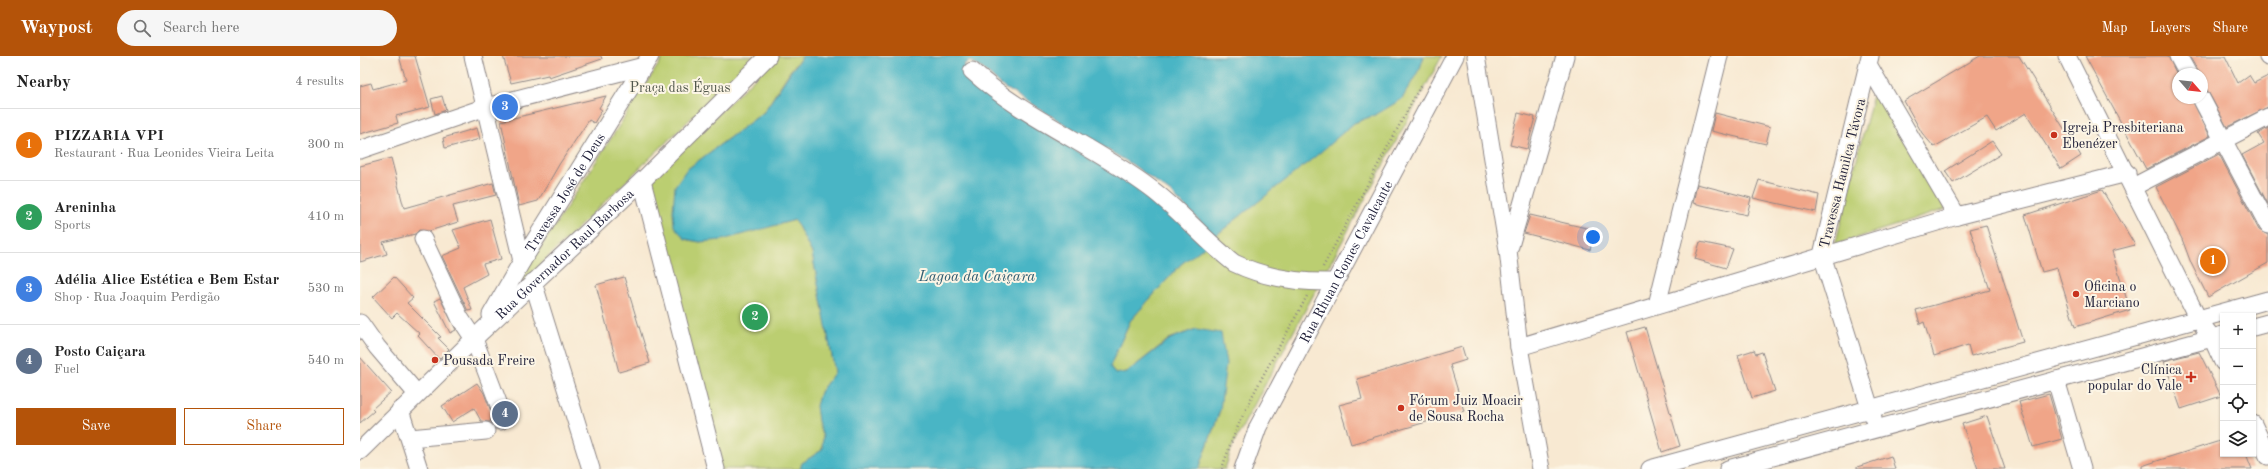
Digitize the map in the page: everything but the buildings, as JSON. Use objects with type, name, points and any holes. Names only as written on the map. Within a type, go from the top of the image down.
[{"type":"street","points":[[473,56],[522,261]]},
{"type":"street","name":"Rua Governador Raul Barbosa","points":[[360,451],[400,410],[533,282],[642,181],[768,56]]},
{"type":"street","name":"Rua Rhuan Gomes Cavalcante","points":[[1243,469],[1258,427],[1455,56]]},
{"type":"street","points":[[1476,56],[1508,250],[1519,347],[1541,469]]},
{"type":"street","points":[[1508,250],[1565,56]]},
{"type":"street","points":[[1657,305],[1719,56]]},
{"type":"street","points":[[2067,56],[2198,319],[2217,337],[2220,350]]},
{"type":"street","points":[[2178,56],[2185,68]]},
{"type":"street","points":[[360,150],[486,107],[647,61]]},
{"type":"street","name":"Travessa José de Deus","points":[[478,335],[522,261],[647,61]]},
{"type":"street","points":[[1870,61],[1957,216]]},
{"type":"street","name":"Travessa Hamilca Távora","points":[[1870,61],[1822,255],[1875,428]]},
{"type":"street","points":[[972,71],[990,87],[1012,102],[1149,187],[1234,263],[1250,271],[1274,277],[1314,282],[1335,282]]},
{"type":"street","points":[[2204,104],[2268,225]]},
{"type":"street","points":[[1519,347],[1822,255],[1957,216],[2130,180],[2224,141],[2268,117]]},
{"type":"street","points":[[642,181],[716,469]]},
{"type":"street","points":[[423,239],[460,318],[478,335],[502,413],[500,421]]},
{"type":"street","points":[[533,282],[591,469]]},
{"type":"street","points":[[1650,469],[2268,300]]},
{"type":"street","points":[[360,323],[377,347],[417,394]]},
{"type":"street","points":[[2256,326],[2268,323]]},
{"type":"street","points":[[1728,469],[1875,428],[2217,337]]},
{"type":"street","points":[[2056,380],[2082,469]]},
{"type":"street","points":[[400,410],[419,469]]},
{"type":"street","points":[[2256,430],[2268,456]]},
{"type":"street","points":[[410,438],[486,431]]},
{"type":"path","points":[[1222,469],[1229,445],[1254,392],[1424,79]]},
{"type":"green space","name":"Praça das Éguas","points":[[664,56],[755,56],[512,292]]},
{"type":"green space","points":[[777,56],[803,56],[790,71],[764,112],[686,170],[675,226],[685,239],[700,242],[795,220],[812,253],[835,372],[820,392],[818,421],[823,437],[822,450],[802,463],[800,469],[719,469],[650,184],[656,175]]},
{"type":"green space","points":[[1424,56],[1442,56],[1245,422],[1232,447],[1225,469],[1199,469],[1220,410],[1196,329],[1169,339],[1127,372],[1115,374],[1110,366],[1130,321],[1181,264],[1354,123],[1377,114],[1420,68]]},
{"type":"green space","points":[[1875,87],[1946,209],[1835,245]]},
{"type":"water","name":"Lagoa da Caiçara","points":[[803,56],[1424,56],[1420,68],[1402,99],[1377,114],[1354,123],[1316,156],[1215,236],[1171,193],[1133,165],[1003,87],[983,69],[970,61],[964,64],[968,75],[1010,111],[1145,192],[1207,245],[1181,264],[1130,321],[1110,366],[1115,374],[1127,372],[1170,339],[1196,329],[1221,333],[1226,363],[1220,410],[1199,469],[800,469],[802,463],[822,450],[823,437],[818,421],[816,406],[820,392],[835,372],[812,253],[795,220],[722,240],[700,242],[685,239],[674,226],[673,211],[675,186],[686,170],[764,112],[791,71]]},
{"type":"place","name":"Adélia Alice Estética e Bem Estar","points":[[505,107]]},
{"type":"place","name":"Igreja Presbiteriana Ebenézer","points":[[2054,135]]},
{"type":"place","name":"PIZZARIA VPI","points":[[2213,261]]},
{"type":"place","name":"Oficina o Marciano","points":[[2076,294]]},
{"type":"place","name":"Areninha","points":[[755,317]]},
{"type":"place","name":"Pousada Freire","points":[[435,360]]},
{"type":"place","name":"Clínica popular do Vale","points":[[2191,377]]},
{"type":"place","name":"Fórum Juiz Moacir de Sousa Rocha","points":[[1401,408]]},
{"type":"place","name":"Posto Caiçara","points":[[505,414]]}]
